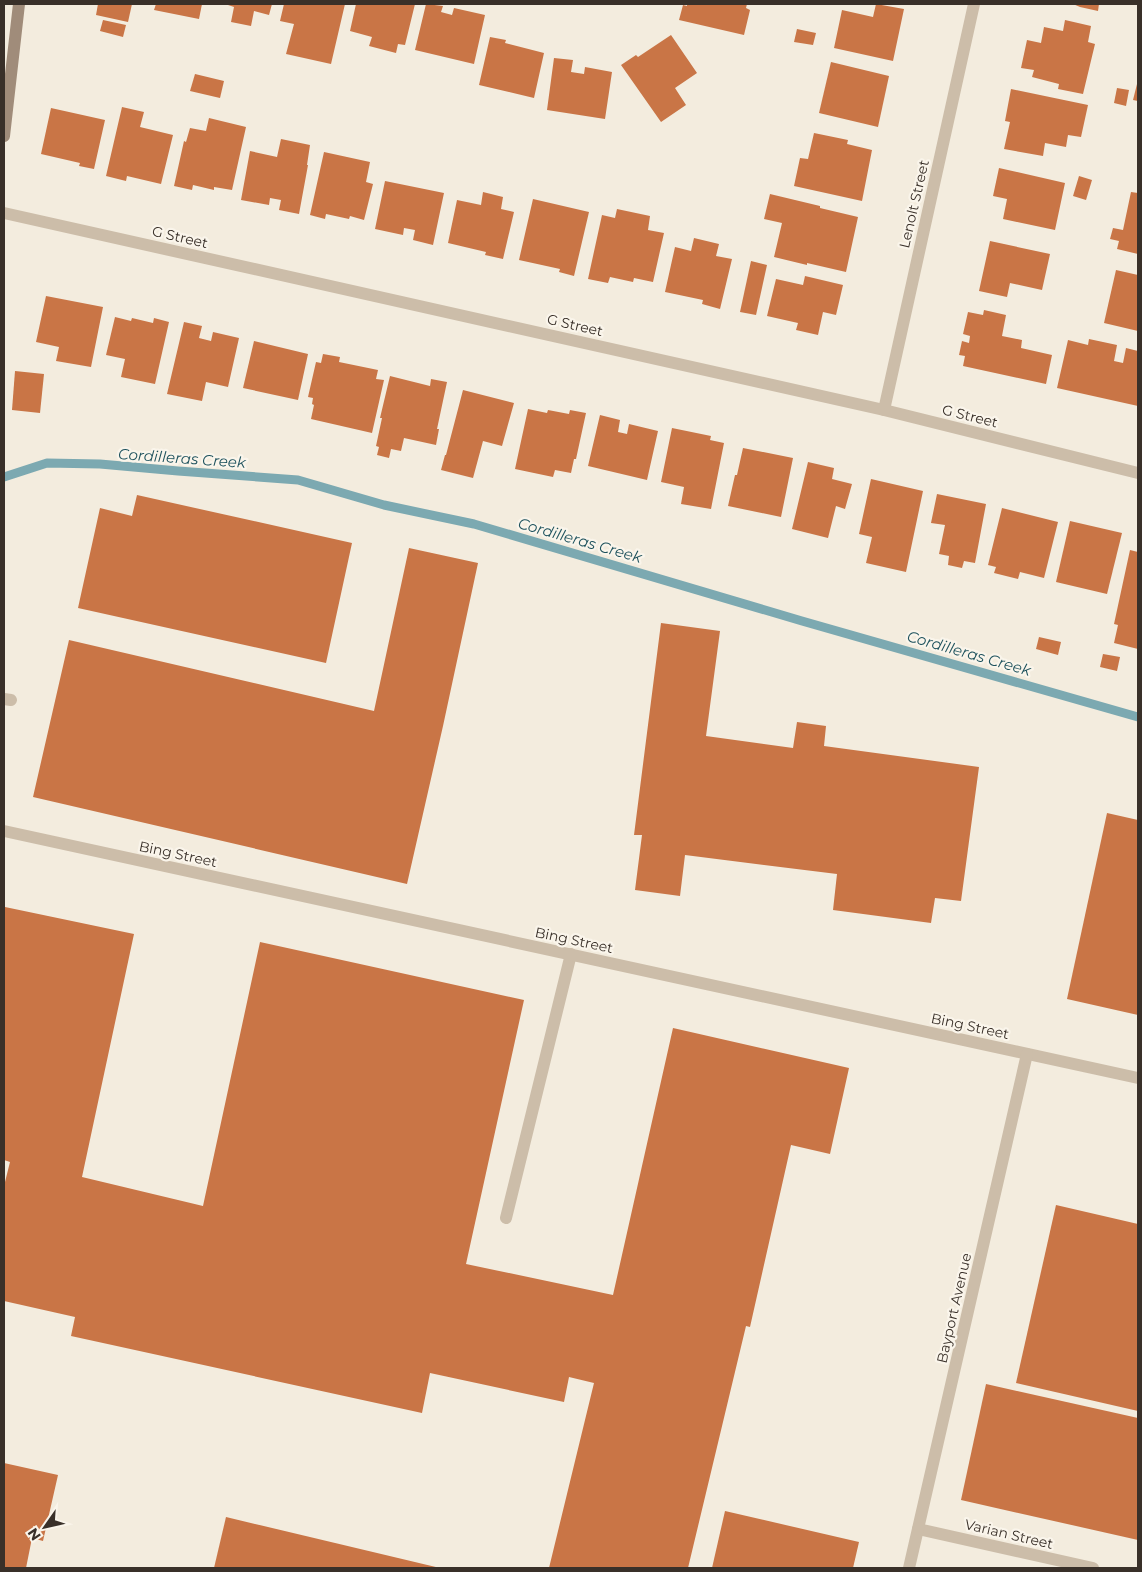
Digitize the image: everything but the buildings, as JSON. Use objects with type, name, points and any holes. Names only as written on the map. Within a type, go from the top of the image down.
[{"type":"main road","points":[[4,136],[19,4]]},
{"type":"street","name":"Lenolt Street","points":[[884,410],[974,4]]},
{"type":"street","name":"G Street","points":[[4,213],[884,410],[1138,473]]},
{"type":"street","name":"Bing Street","points":[[4,831],[1138,1078]]},
{"type":"street","points":[[506,1218],[571,954]]},
{"type":"street","name":"Bayport Avenue","points":[[909,1568],[1027,1054]]},
{"type":"street","name":"Varian Street","points":[[918,1529],[1093,1568]]},
{"type":"waterway","name":"Cordilleras Creek","points":[[4,477],[47,463],[100,464],[298,480],[384,505],[474,524],[802,621],[1138,717]]}]
